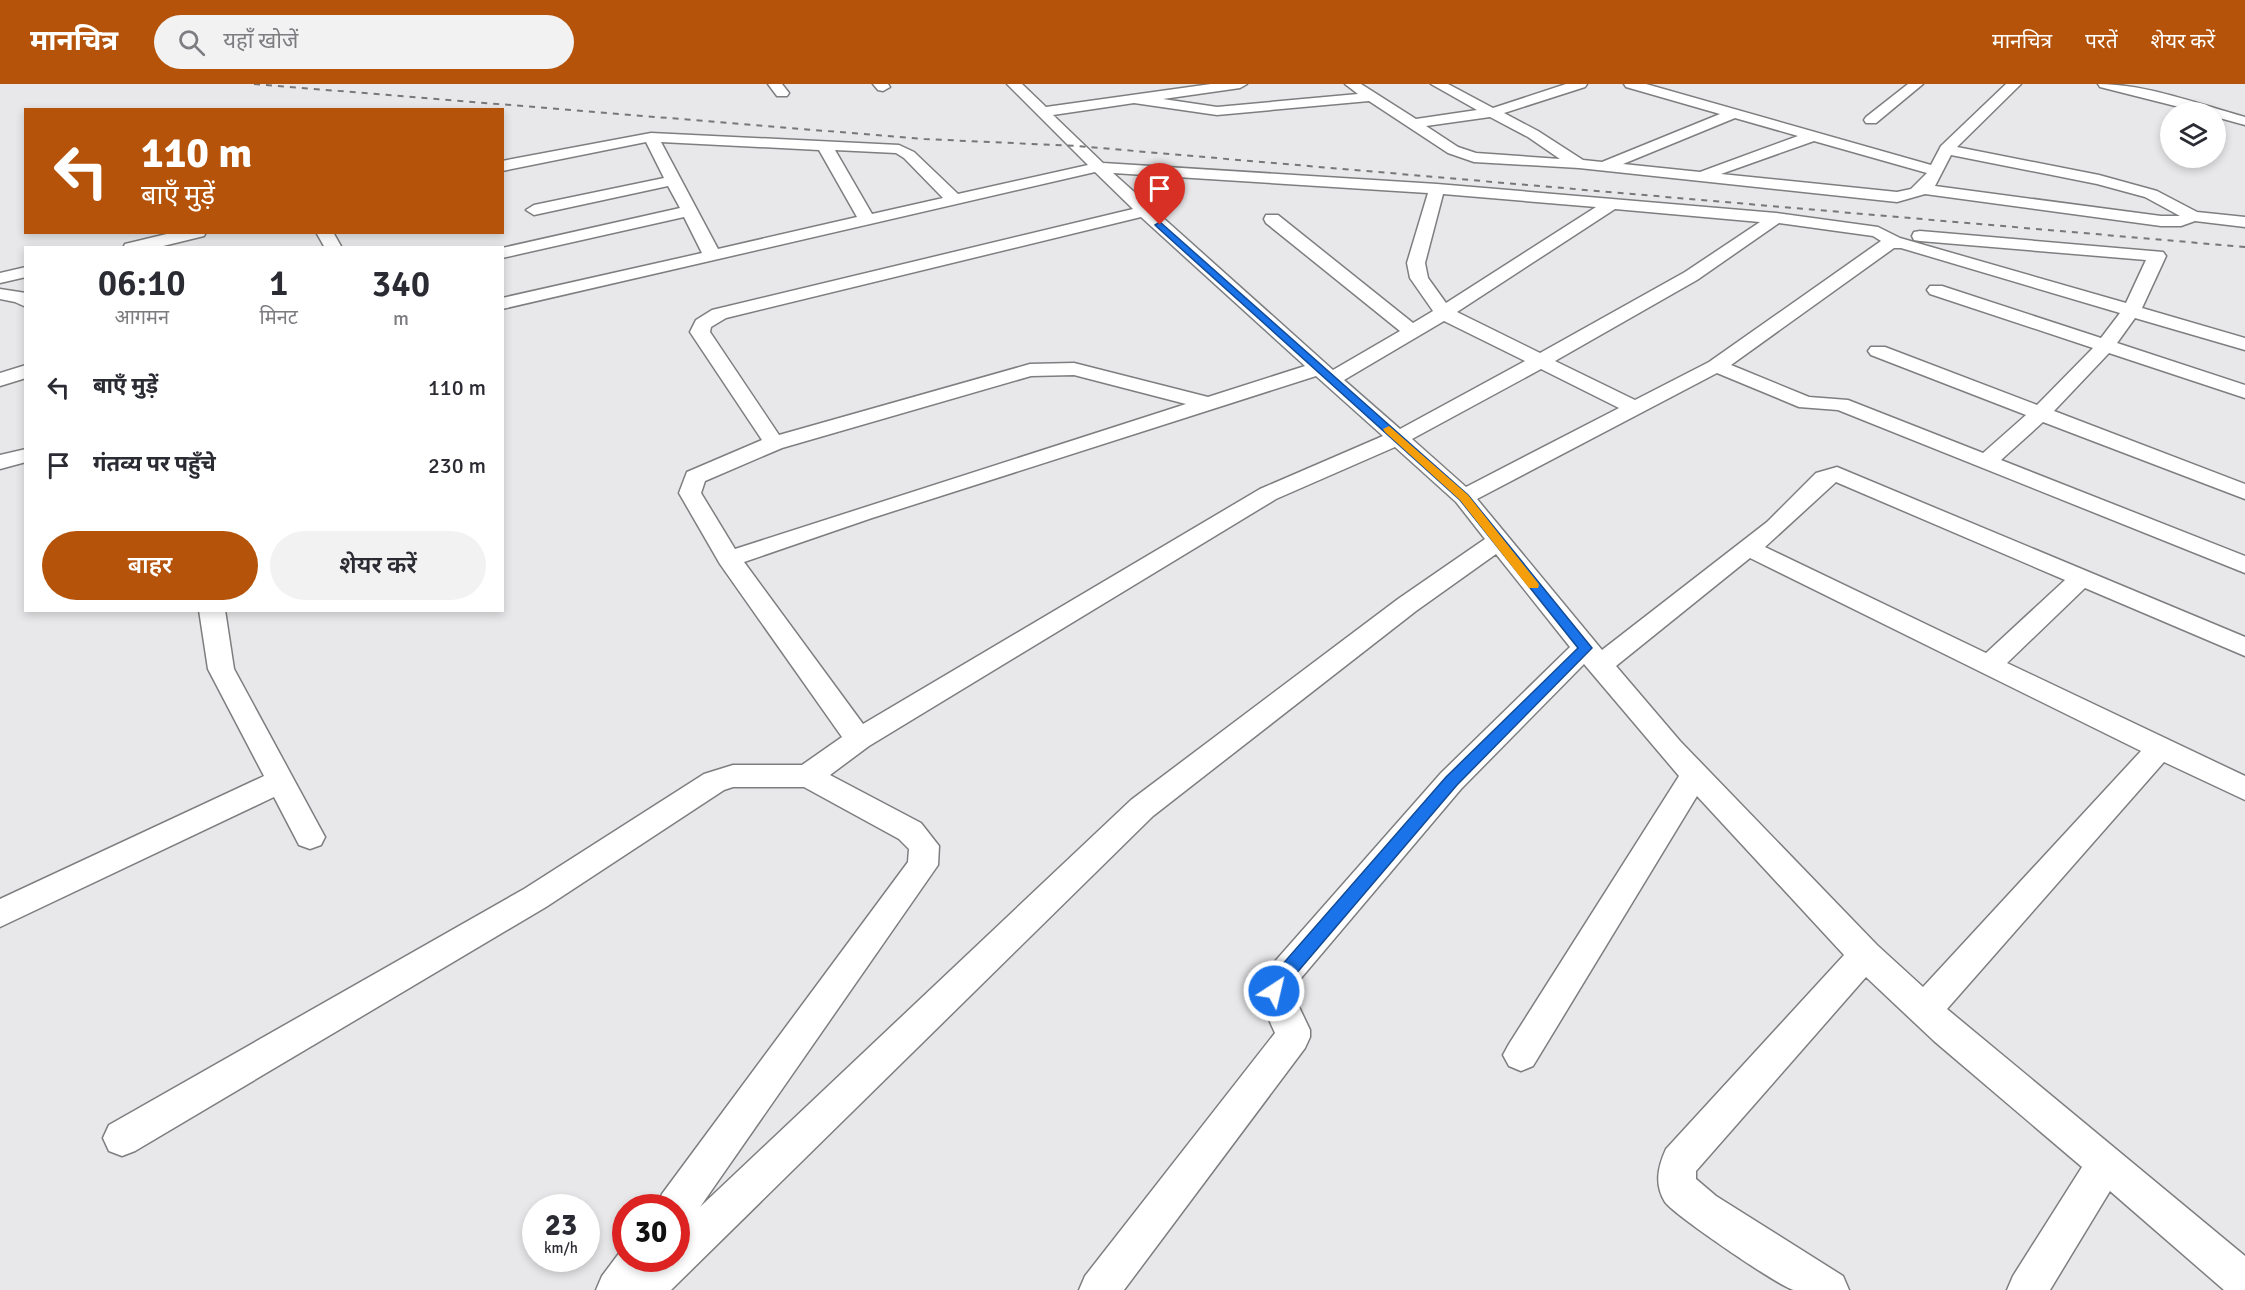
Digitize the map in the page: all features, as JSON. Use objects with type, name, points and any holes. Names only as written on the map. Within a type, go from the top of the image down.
[{"type":"street","points":[[1015,84],[1145,212],[1464,497],[1592,656],[1695,775],[1865,955],[1924,1010],[2245,1282]]},
{"type":"street","points":[[1043,112],[1240,84]]},
{"type":"street","points":[[1352,84],[1453,150],[1474,157],[1579,164],[1897,197],[1914,196],[1925,189],[1946,149],[2014,84]]},
{"type":"street","points":[[1412,124],[1494,112],[1580,84]]},
{"type":"street","points":[[1631,84],[1935,171]]},
{"type":"street","points":[[1871,120],[1916,84]]},
{"type":"street","points":[[2104,84],[2173,102]]},
{"type":"street","points":[[1445,85],[1533,134],[1579,164]]},
{"type":"street","points":[[1133,99],[1217,111],[1371,97]]},
{"type":"street","points":[[1603,167],[1733,114]]},
{"type":"street","points":[[2226,116],[2245,121]]},
{"type":"street","points":[[504,166],[651,137],[899,149],[909,155],[955,200]]},
{"type":"street","points":[[651,137],[712,255]]},
{"type":"street","points":[[1699,177],[1811,137]]},
{"type":"street","points":[[824,145],[867,220]]},
{"type":"street","points":[[1946,149],[2099,180],[2151,194],[2193,216],[2245,222]]},
{"type":"street","points":[[508,304],[1098,167],[1437,189],[1776,218],[1878,232],[2157,256],[2132,309],[2104,347],[2039,414],[1985,462]]},
{"type":"street","points":[[534,210],[675,180]]},
{"type":"street","points":[[1437,189],[1416,263],[1419,278],[1443,313],[1635,408]]},
{"type":"street","points":[[1925,189],[2161,221],[2181,221],[2193,216]]},
{"type":"street","points":[[729,559],[864,513],[1209,403],[1326,373],[1412,331],[1443,313],[1612,204]]},
{"type":"street","points":[[504,253],[690,211]]},
{"type":"street","points":[[774,443],[700,332],[703,324],[719,315],[1145,212]]},
{"type":"street","points":[[808,776],[859,739],[1268,494],[1398,438],[1539,362],[1691,276],[1776,218]]},
{"type":"street","points":[[1272,219],[1412,331]]},
{"type":"street","points":[[1878,232],[1896,243],[2132,309],[2245,344]]},
{"type":"street","points":[[138,246],[176,235]]},
{"type":"street","points":[[1464,497],[1716,366],[1886,245],[1896,243]]},
{"type":"street","points":[[0,278],[24,272]]},
{"type":"street","points":[[1936,290],[2245,392]]},
{"type":"street","points":[[0,294],[21,297],[24,300]]},
{"type":"street","points":[[1878,351],[2245,492]]},
{"type":"street","points":[[1716,366],[1806,403],[1841,404],[2245,565]]},
{"type":"street","points":[[859,739],[729,559],[690,493],[695,477],[774,443],[1040,369],[1074,369],[1209,403]]},
{"type":"street","points":[[0,380],[24,372]]},
{"type":"street","points":[[0,462],[24,456]]},
{"type":"street","points":[[1099,1290],[1293,1037],[1294,1028],[1275,998],[1274,986],[1451,781],[1592,656],[1748,548],[1775,527],[1824,477],[1837,474],[2245,647]]},
{"type":"street","points":[[690,1244],[1142,808],[1407,605],[1498,541]]},
{"type":"street","points":[[1748,548],[2245,789]]},
{"type":"street","points":[[1989,665],[2082,577]]},
{"type":"street","points":[[216,614],[221,669],[310,837]]},
{"type":"street","points":[[1924,1010],[2160,748]]},
{"type":"street","points":[[1521,1055],[1695,775]]},
{"type":"street","points":[[122,1138],[536,898],[714,782],[733,776],[808,776],[910,831],[924,846],[923,865],[686,1194]]},
{"type":"street","points":[[0,914],[281,781]]},
{"type":"street","points":[[1829,1290],[1702,1210],[1679,1189],[1676,1175],[1679,1162],[1865,955]]},
{"type":"street","points":[[2027,1290],[2106,1163]]},
{"type":"street","points":[[616,1290],[629,1272]]},
{"type":"street","points":[[642,1290],[661,1272]]},
{"type":"railway","points":[[254,84],[924,139],[1077,146],[2245,247]]},
{"type":"slow traffic","points":[[1389,429],[1464,497],[1533,585]]},
{"type":"route","points":[[1160,225],[1464,497],[1585,648],[1451,781],[1274,986],[1274,991]]}]
